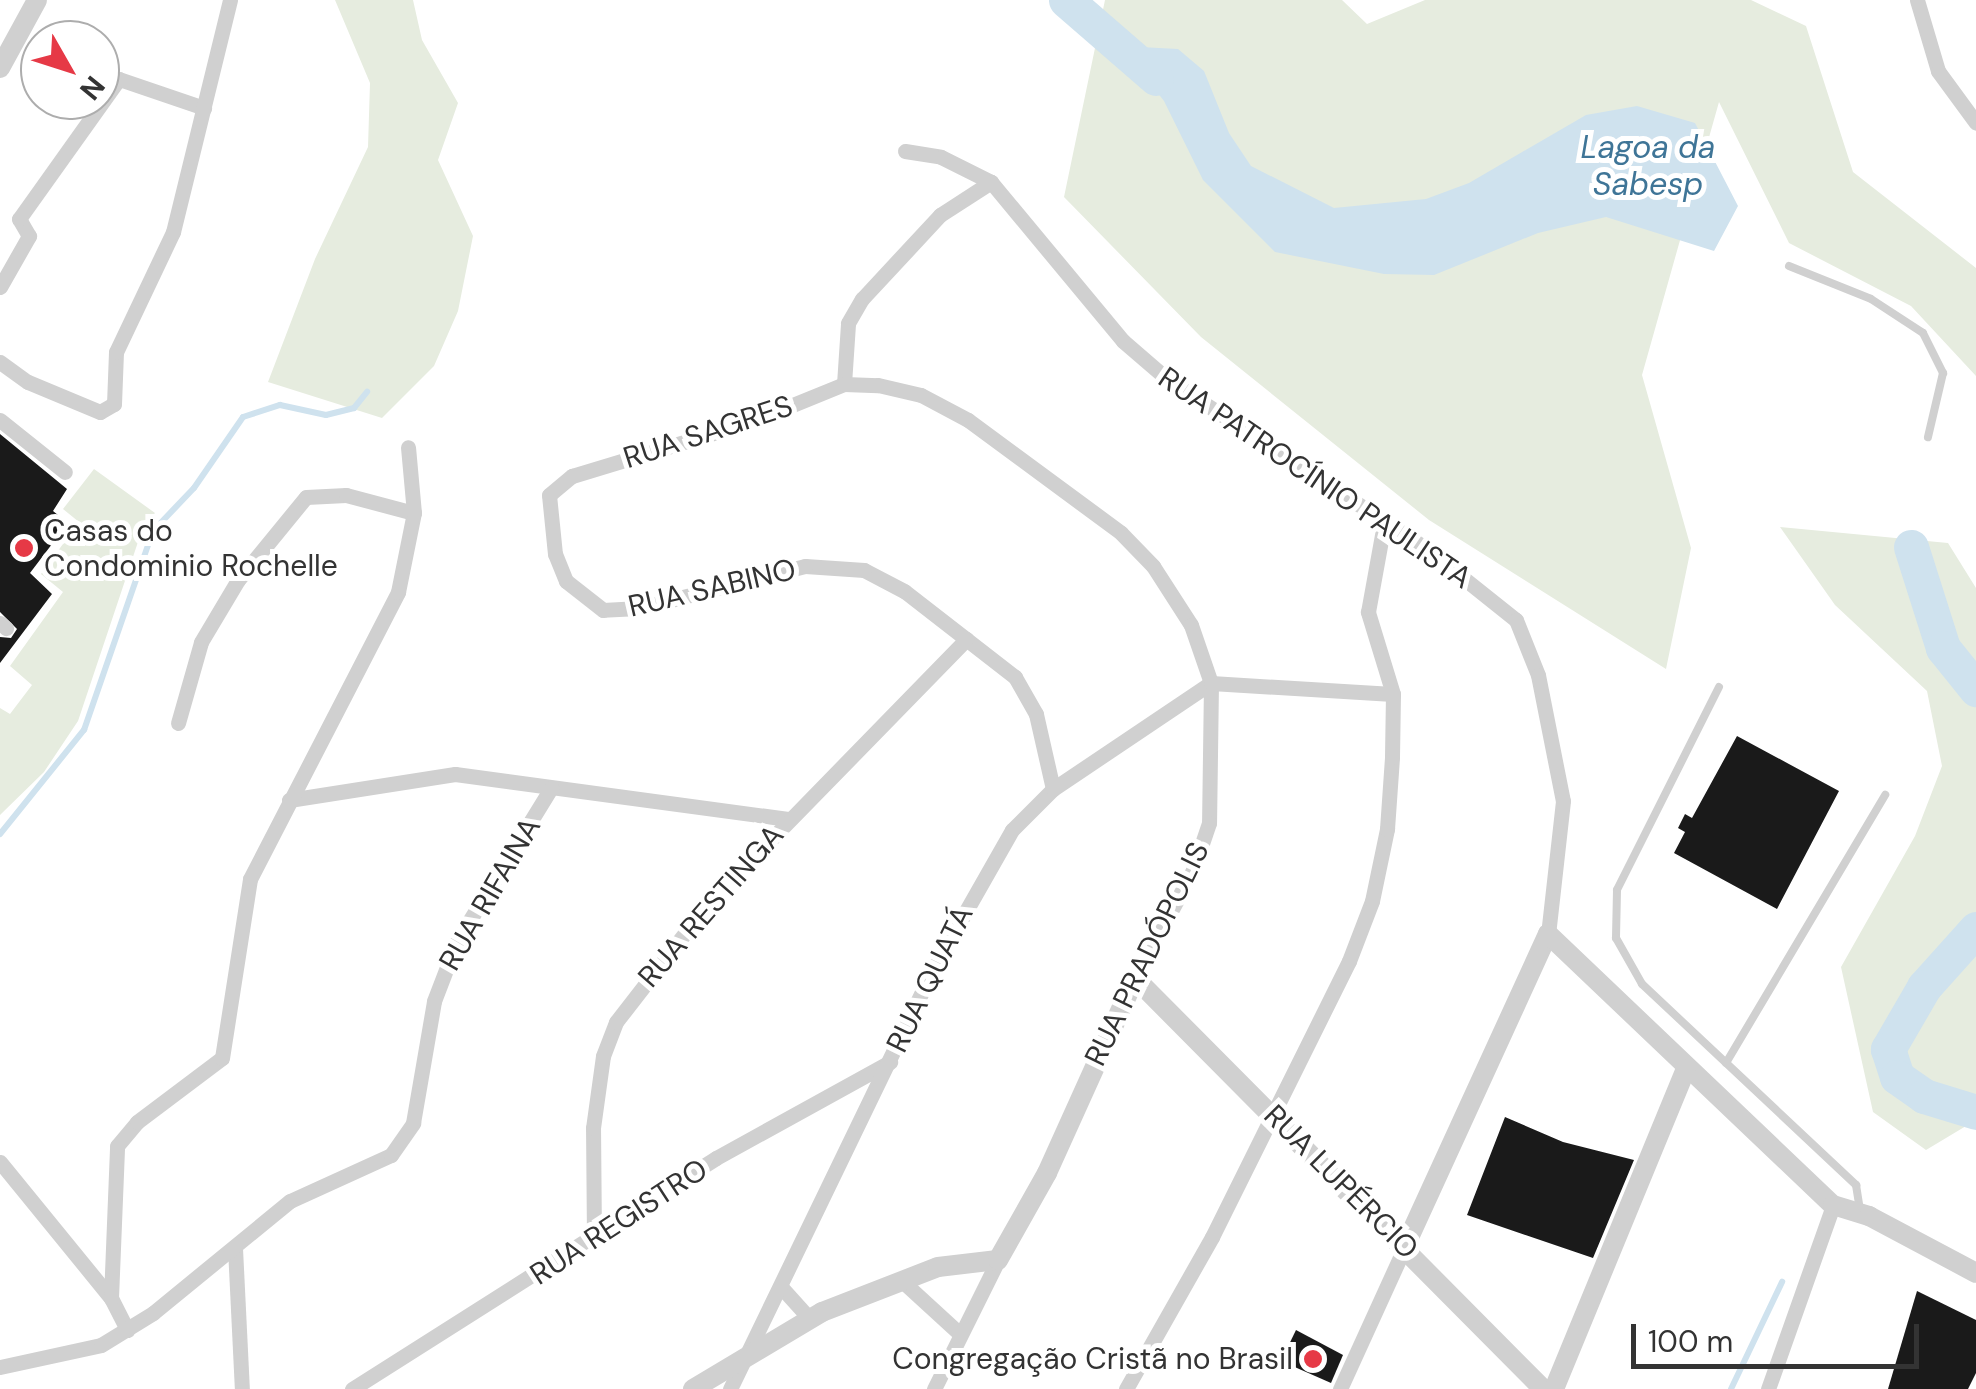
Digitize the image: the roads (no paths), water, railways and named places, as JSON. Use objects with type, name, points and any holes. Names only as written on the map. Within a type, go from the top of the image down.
[{"type":"street","points":[[0,68],[37,0]]},
{"type":"street","points":[[0,362],[28,382],[100,412],[112,408],[116,352],[173,232],[230,0]]},
{"type":"street","points":[[1918,0],[1938,70],[1950,96],[1976,123]]},
{"type":"street","points":[[0,286],[29,236],[20,219],[118,79],[204,108]]},
{"type":"street","points":[[905,152],[940,156],[991,182]]},
{"type":"street","points":[[844,384],[848,323],[862,299],[940,215],[991,182]]},
{"type":"street","name":"RUA PATROCÍNIO PAULISTA","points":[[991,182],[1137,354],[1213,415],[1427,549],[1516,620],[1538,675],[1563,801],[1548,934],[1340,1389]]},
{"type":"street","name":"RUA SAGRES","points":[[572,476],[753,421],[844,384]]},
{"type":"street","name":"RUA PRADÓPOLIS","points":[[844,384],[921,395],[968,420],[1107,522],[1153,566],[1205,650],[1212,683],[1209,822],[1193,870],[1135,978],[1047,1173],[998,1260],[934,1389]]},
{"type":"street","points":[[0,420],[65,472]]},
{"type":"street","points":[[111,1298],[117,1146],[137,1122],[222,1058],[244,904],[261,851],[398,592],[414,513],[408,446]]},
{"type":"street","name":"RUA SABINO","points":[[572,476],[545,502],[555,554],[566,581],[603,610],[639,608],[757,574],[827,564],[864,570],[904,591],[1016,677],[1036,714],[1053,789]]},
{"type":"street","points":[[178,723],[201,642],[238,580],[306,497],[346,495],[414,513]]},
{"type":"street","points":[[1126,1389],[1158,1342],[1272,1114],[1372,901],[1388,829],[1393,694],[1368,612],[1384,524]]},
{"type":"street","name":"RUA RESTINGA","points":[[594,1239],[593,1128],[603,1056],[616,1022],[669,946],[788,819],[967,639]]},
{"type":"street","points":[[1212,683],[1393,694]]},
{"type":"street","name":"RUA QUATÁ","points":[[730,1389],[969,900],[1012,830],[1053,789],[1212,683]]},
{"type":"street","points":[[289,800],[433,774],[788,819]]},
{"type":"street","name":"RUA RIFAINA","points":[[0,1367],[88,1349],[127,1330],[236,1248],[290,1201],[391,1154],[408,1133],[434,1001],[451,954],[552,788]]},
{"type":"street","points":[[1548,934],[1832,1204],[1860,1214],[1976,1273]]},
{"type":"street","name":"RUA LUPÉRCIO","points":[[1135,978],[1406,1244],[1543,1389]]},
{"type":"street","name":"RUA REGISTRO","points":[[352,1389],[594,1239],[716,1158],[890,1062]]},
{"type":"street","points":[[1554,1389],[1686,1069]]},
{"type":"street","points":[[0,1162],[111,1298],[127,1330]]},
{"type":"street","points":[[1768,1389],[1832,1204]]},
{"type":"street","points":[[236,1248],[242,1389]]},
{"type":"street","points":[[693,1389],[810,1319],[901,1280],[953,1264],[998,1260]]},
{"type":"street","points":[[901,1280],[960,1334]]},
{"type":"street","points":[[782,1288],[810,1319]]},
{"type":"lane","points":[[1789,266],[1871,299],[1923,333],[1943,372],[1928,437]]},
{"type":"lane","points":[[1719,687],[1617,890],[1614,914],[1624,961],[1856,1185],[1860,1214]]},
{"type":"lane","points":[[1726,1062],[1885,795]]},
{"type":"water","name":"Lagoa da Sabesp","points":[[1121,46],[1178,49],[1204,71],[1229,133],[1251,166],[1334,208],[1426,199],[1469,183],[1586,115],[1637,106],[1695,123],[1738,206],[1714,251],[1606,217],[1538,233],[1434,275],[1384,274],[1275,252],[1203,180],[1164,101]]},
{"type":"waterway","points":[[1066,0],[1156,78]]},
{"type":"waterway","points":[[0,834],[84,730],[153,531],[194,488],[243,417],[280,405],[326,415],[354,408],[367,392]]},
{"type":"waterway","points":[[1911,547],[1943,648],[1976,689]]},
{"type":"waterway","points":[[1976,929],[1924,987],[1888,1049],[1897,1077],[1924,1096],[1976,1112]]},
{"type":"waterway","points":[[1731,1389],[1782,1282]]},
{"type":"place","name":"Casas do Condominio Rochelle","points":[[24,548]]},
{"type":"place","name":"Congregação Cristã no Brasil","points":[[1313,1359]]}]
